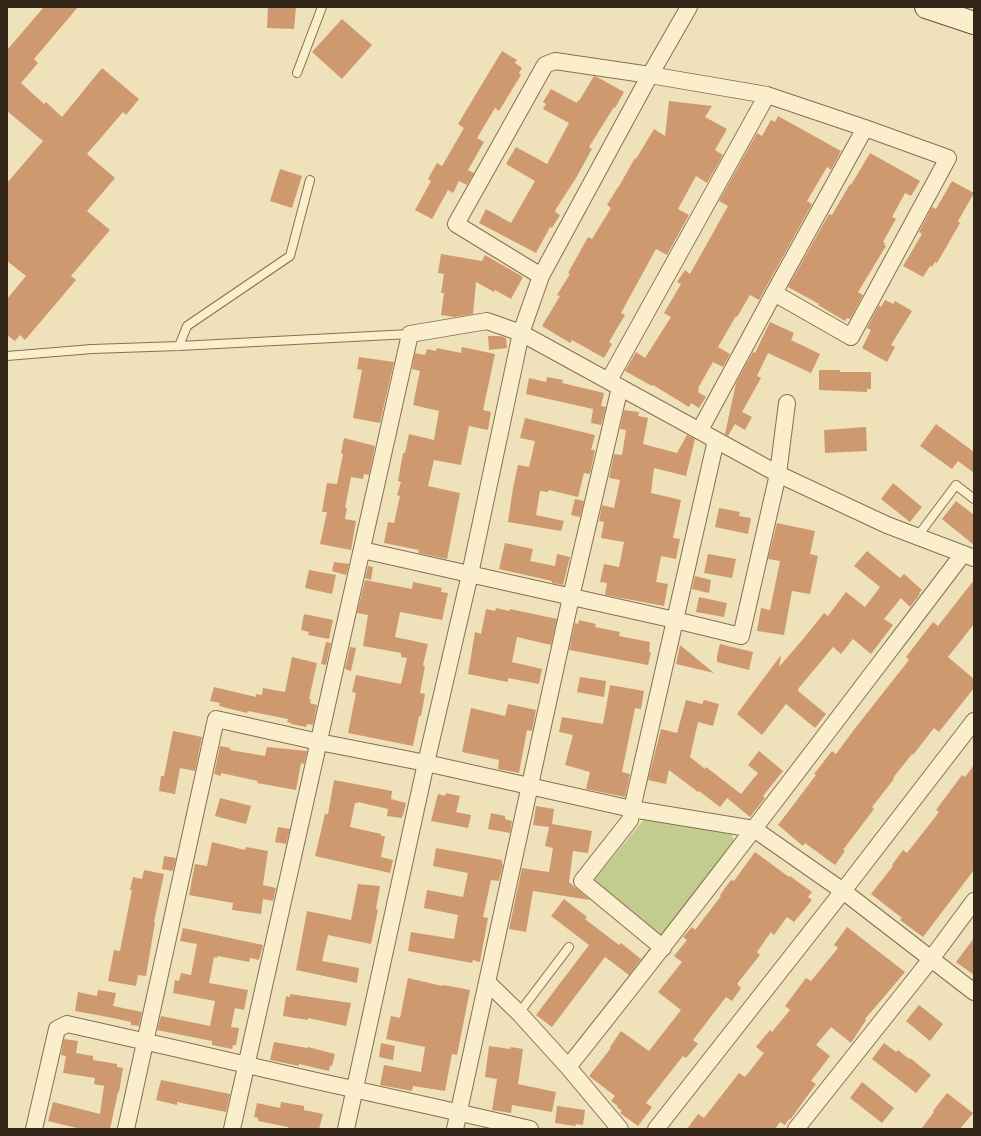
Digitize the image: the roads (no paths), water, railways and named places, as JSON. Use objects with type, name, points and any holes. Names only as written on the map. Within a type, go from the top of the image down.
[{"type":"street","points":[[346,1129],[426,764],[470,574],[521,333],[541,276],[650,75],[689,7]]},
{"type":"street","points":[[926,7],[974,23]]},
{"type":"street","points":[[541,276],[456,224],[544,65],[555,61],[650,75],[767,95],[948,158],[851,338],[774,293]]},
{"type":"street","points":[[455,1129],[571,597],[614,383],[767,95]]},
{"type":"street","points":[[700,430],[865,128]]},
{"type":"street","points":[[232,1129],[410,334],[487,321],[521,333],[778,474],[887,525],[968,556],[754,829],[663,948],[568,1067]]},
{"type":"street","points":[[362,550],[741,636],[778,474],[787,403]]},
{"type":"street","points":[[663,948],[582,881],[630,820],[716,440]]},
{"type":"street","points":[[126,1129],[216,718],[319,742],[632,809],[754,829],[844,891],[974,992]]},
{"type":"street","points":[[656,1129],[844,891],[974,721]]},
{"type":"street","points":[[796,1129],[931,959],[974,901]]},
{"type":"street","points":[[487,982],[519,1013],[568,1067],[620,1129]]},
{"type":"street","points":[[34,1129],[57,1028],[67,1024],[530,1129]]},
{"type":"lane","points":[[297,73],[322,7]]},
{"type":"lane","points":[[179,346],[187,326],[290,256],[310,180]]},
{"type":"lane","points":[[7,356],[92,349],[410,334]]},
{"type":"lane","points":[[917,537],[956,484],[974,499]]},
{"type":"lane","points":[[519,1013],[569,947]]}]
